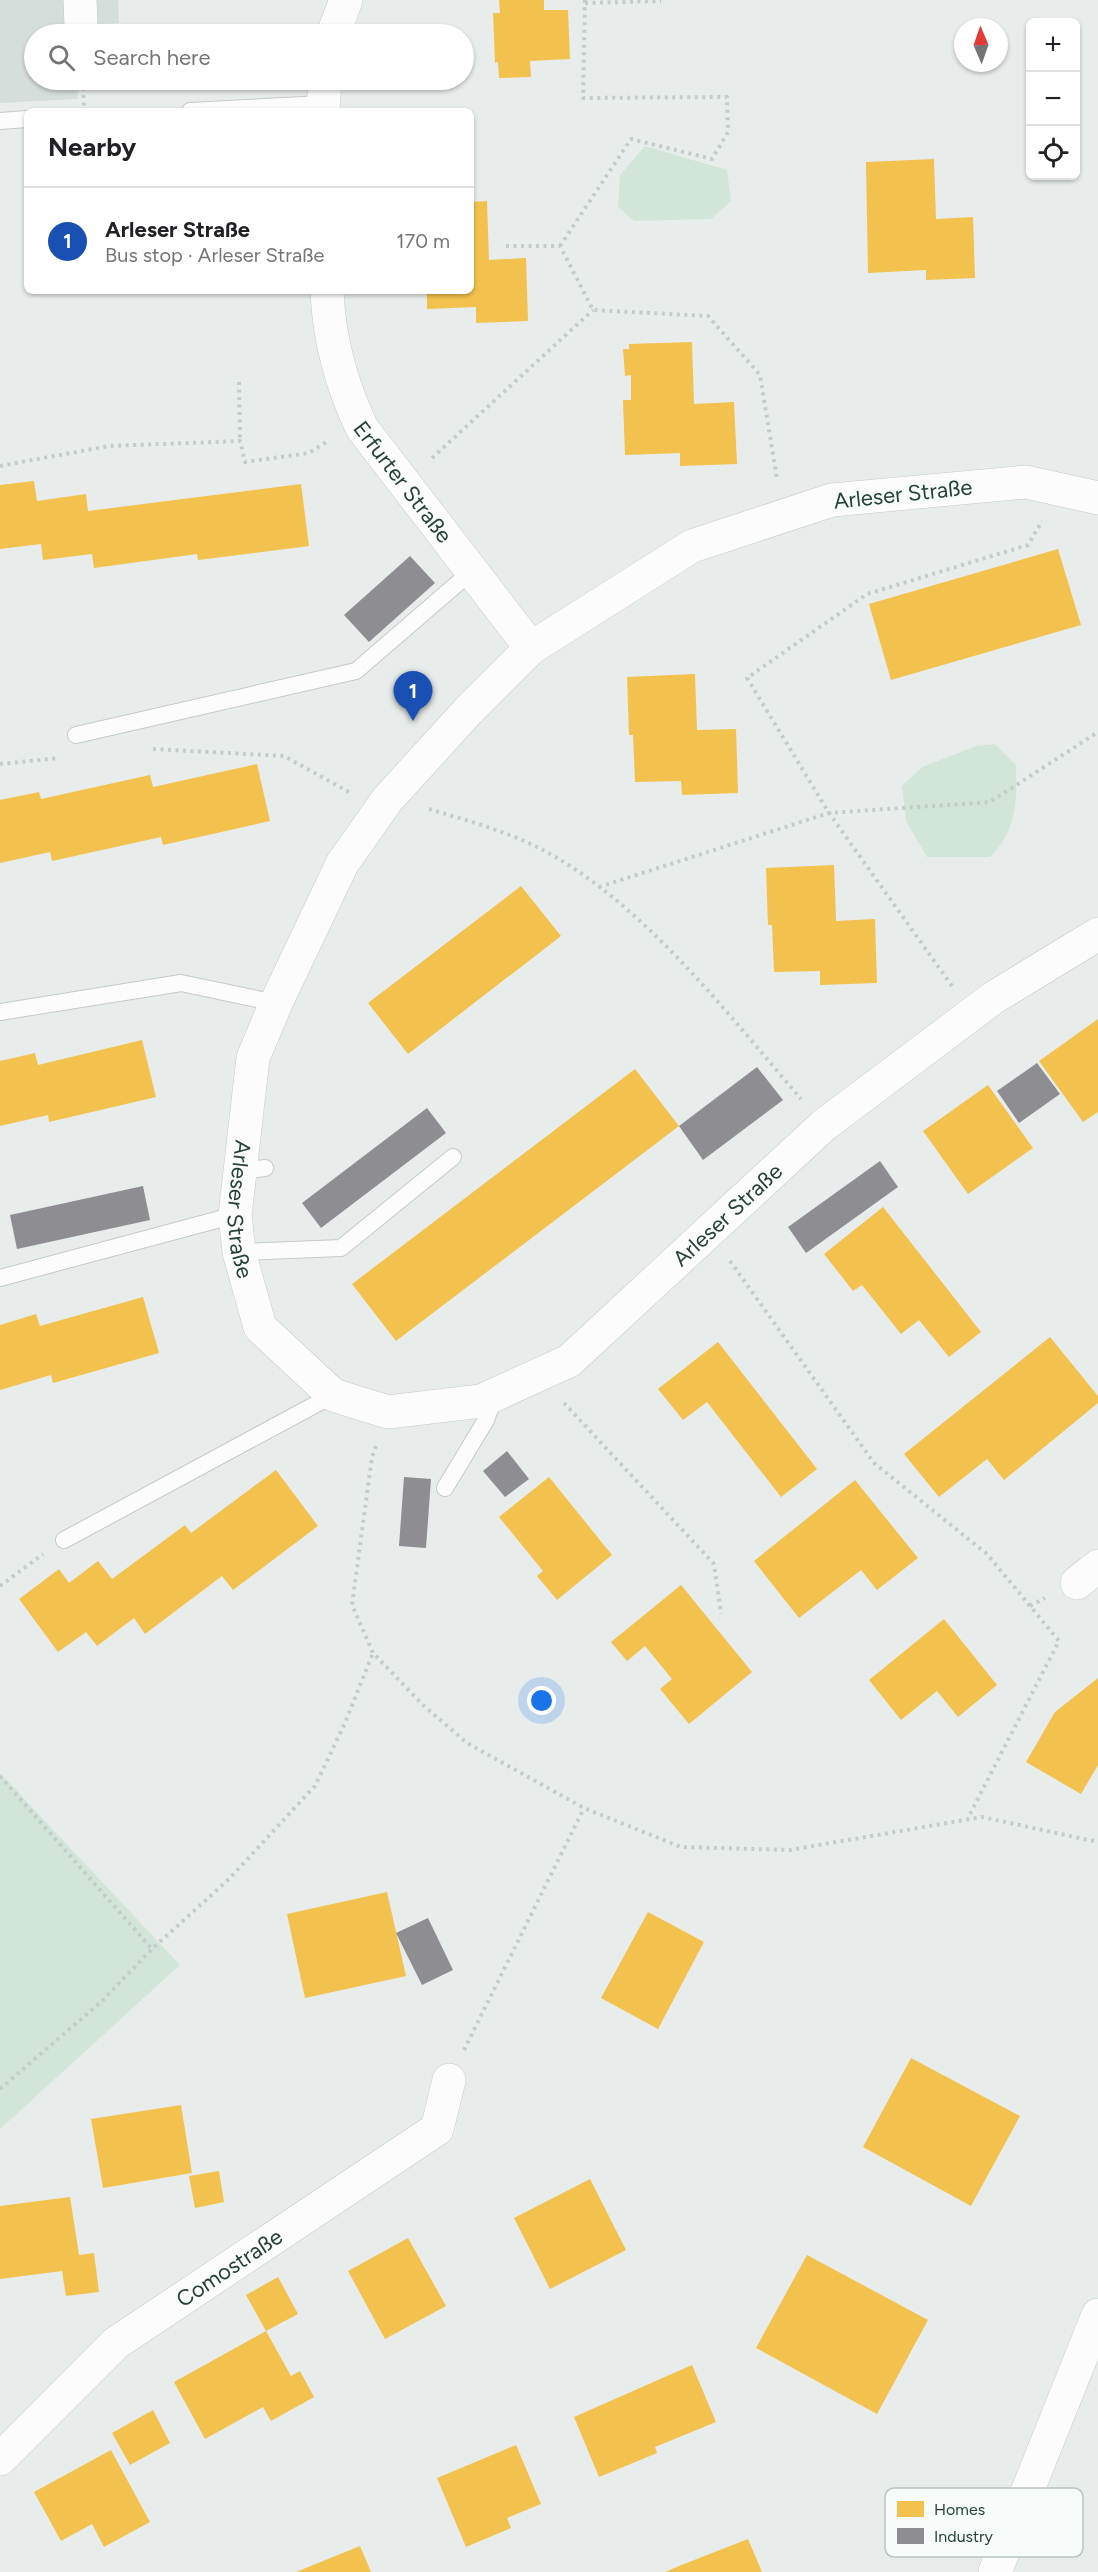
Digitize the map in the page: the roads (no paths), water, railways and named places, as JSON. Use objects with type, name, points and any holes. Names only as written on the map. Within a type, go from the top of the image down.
[{"type":"street","points":[[337,24],[346,0]]},
{"type":"street","name":"Erfurter Straße","points":[[327,294],[328,324],[334,354],[345,392],[358,420],[531,648]]},
{"type":"street","name":"Arleser Straße","points":[[1098,498],[1026,482],[832,500],[692,546],[531,648],[468,711],[387,800],[342,864],[276,1003],[254,1058],[252,1169],[235,1215],[239,1252],[260,1327],[333,1395],[388,1412],[481,1401],[569,1361],[824,1125],[973,1013],[1098,934]]},
{"type":"street","name":"Comostraße","points":[[0,2459],[116,2343],[437,2129],[450,2080]]},
{"type":"street","points":[[1029,2488],[1098,2315]]},
{"type":"street","points":[[995,2572],[1001,2557]]},
{"type":"lane","points":[[221,108],[323,98]]},
{"type":"lane","points":[[0,121],[24,119]]},
{"type":"lane","points":[[76,735],[356,671],[472,571]]},
{"type":"lane","points":[[0,1012],[181,983],[276,1003]]},
{"type":"lane","points":[[239,1252],[341,1248],[453,1157]]},
{"type":"lane","points":[[0,1278],[235,1215]]},
{"type":"lane","points":[[64,1540],[333,1395]]},
{"type":"lane","points":[[445,1488],[486,1420],[495,1395]]},
{"type":"place","name":"Arleser Straße","points":[[413,721]]}]
